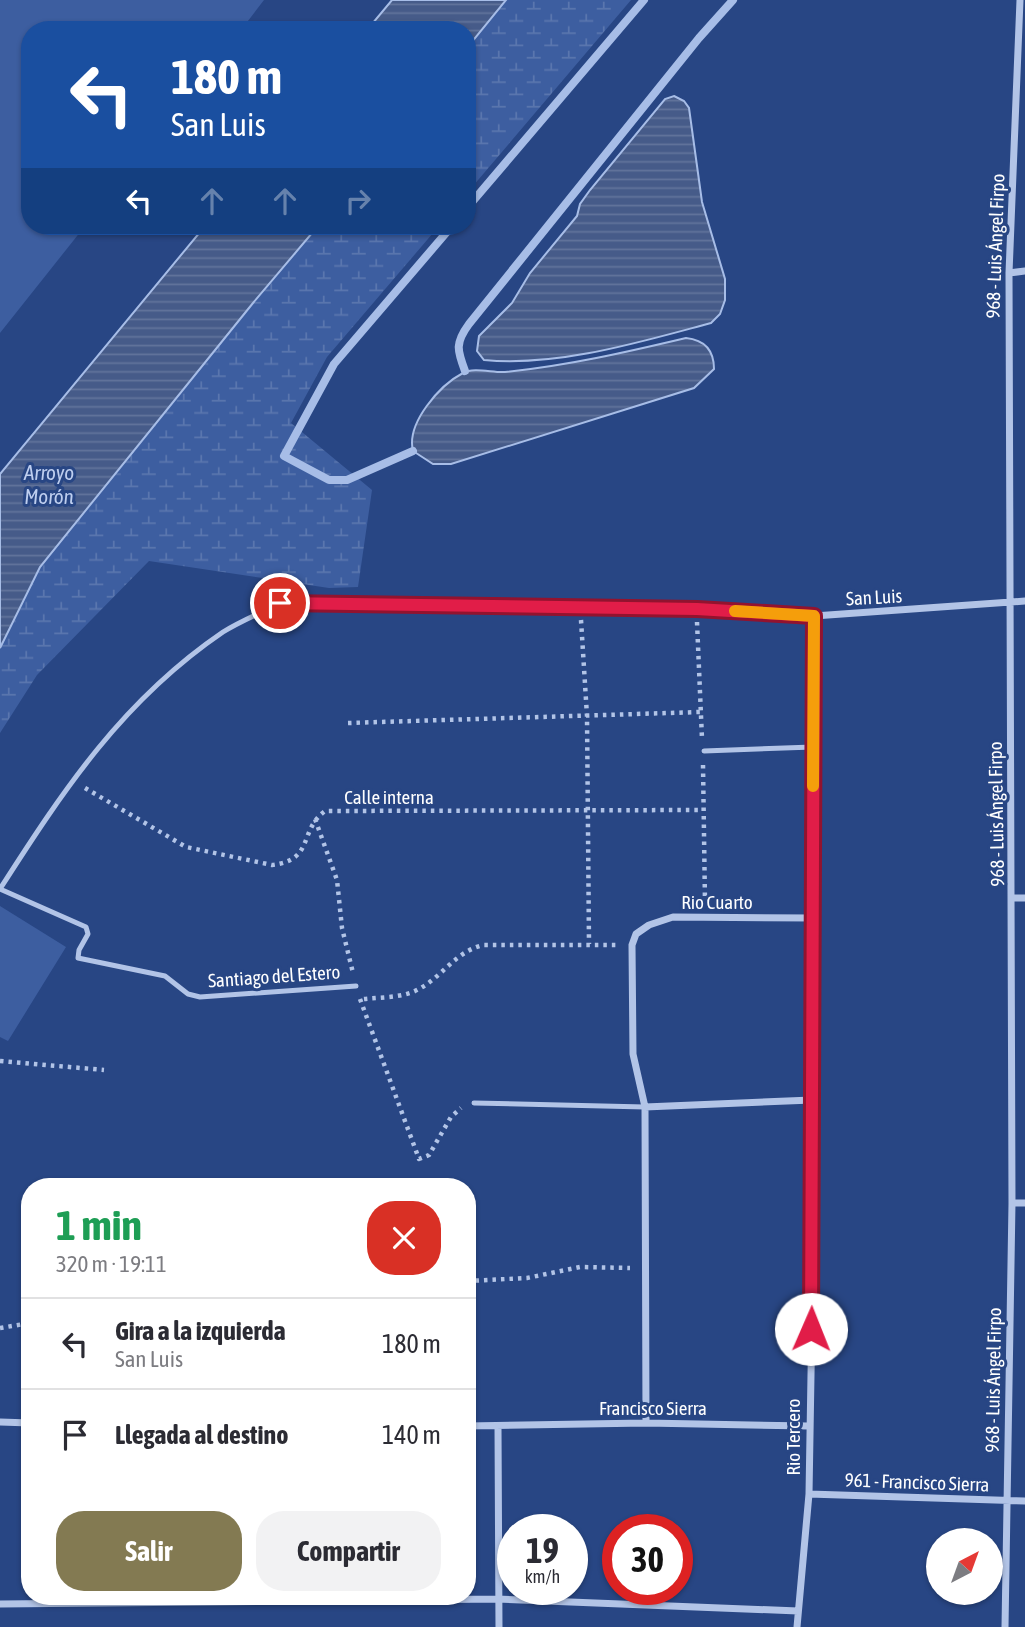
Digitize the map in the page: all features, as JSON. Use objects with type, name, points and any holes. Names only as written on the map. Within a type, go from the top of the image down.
[{"type":"street","name":"968 - Luis Ángel Firpo","points":[[1005,1627],[1012,1203],[1013,898],[1008,601],[1009,273],[1020,0]]},
{"type":"street","points":[[1009,273],[1025,271]]},
{"type":"street","name":"San Luis","points":[[814,616],[1025,601]]},
{"type":"street","name":"Rio Tercero","points":[[797,1627],[809,1494],[808,1426],[813,1256],[814,616]]},
{"type":"street","points":[[1013,898],[1025,898]]},
{"type":"street","name":"Rio Cuarto","points":[[632,946],[636,934],[649,925],[673,917],[814,918]]},
{"type":"street","points":[[632,946],[634,1054],[645,1107],[646,1423]]},
{"type":"street","points":[[645,1107],[812,1100]]},
{"type":"street","points":[[1012,1203],[1025,1203]]},
{"type":"street","points":[[0,1422],[21,1423]]},
{"type":"street","name":"Francisco Sierra","points":[[476,1426],[646,1423],[808,1426]]},
{"type":"street","points":[[497,1514],[498,1426]]},
{"type":"street","name":"961 - Francisco Sierra","points":[[809,1494],[1025,1501]]},
{"type":"street","points":[[476,1599],[497,1599]]},
{"type":"street","points":[[588,1603],[798,1611]]},
{"type":"street","points":[[0,1604],[21,1604]]},
{"type":"street","points":[[497,1605],[499,1627]]},
{"type":"lane","name":"San Luis","points":[[71,780],[130,709],[163,678],[224,631],[280,603],[697,609],[814,616]]},
{"type":"lane","points":[[704,751],[813,747]]},
{"type":"lane","points":[[0,889],[71,780]]},
{"type":"lane","name":"Santiago del Estero","points":[[0,889],[86,927],[88,934],[79,950],[78,958],[165,976],[188,994],[200,997],[356,986]]},
{"type":"lane","points":[[474,1103],[645,1107]]},
{"type":"path","points":[[580,609],[587,716],[589,944]]},
{"type":"path","points":[[348,723],[699,712]]},
{"type":"path","points":[[71,780],[186,847],[272,865],[285,864],[300,854],[315,818]]},
{"type":"path","name":"Calle interna","points":[[315,818],[325,811],[702,810]]},
{"type":"path","points":[[315,818],[337,880],[342,928],[356,986],[419,1159],[429,1155],[457,1109],[474,1103]]},
{"type":"path","name":"Santiago del Estero","points":[[360,999],[403,995],[420,989],[468,949],[483,945],[632,946]]},
{"type":"path","points":[[0,1061],[104,1070]]},
{"type":"path","points":[[476,1281],[527,1278],[580,1267],[644,1268]]},
{"type":"path","points":[[0,1328],[21,1324]]},
{"type":"green space","points":[[0,0],[264,0],[248,21],[21,21],[21,235],[78,235],[0,333]]},
{"type":"green space","points":[[506,0],[631,0],[476,182],[476,37]]},
{"type":"green space","points":[[310,235],[431,235],[327,357],[291,423],[372,490],[358,587],[329,588],[149,561],[37,675],[0,733],[0,648],[40,567]]},
{"type":"green space","points":[[0,906],[66,947],[8,1041],[0,1037]]},
{"type":"water","points":[[392,0],[506,0],[476,37],[476,21],[374,21]]},
{"type":"water","points":[[674,96],[684,101],[689,108],[702,202],[725,279],[725,300],[720,314],[711,323],[599,351],[541,360],[484,360],[477,351],[479,336],[512,303],[530,273],[577,216],[580,204],[590,190],[665,99]]},
{"type":"water","name":"Arroyo Morón","points":[[198,235],[310,235],[40,567],[0,648],[0,474]]},
{"type":"water","points":[[686,338],[707,347],[714,362],[714,369],[694,388],[451,464],[433,464],[413,451],[415,429],[427,406],[444,386],[467,371],[505,372],[551,366]]},
{"type":"waterway","points":[[476,197],[644,0]]},
{"type":"waterway","points":[[465,371],[459,342],[469,324],[699,38],[733,0]]},
{"type":"waterway","points":[[413,451],[347,480],[329,480],[284,456],[334,364],[444,235]]},
{"type":"slow traffic","points":[[735,611],[814,616],[813,786]]},
{"type":"route","points":[[280,603],[697,609],[814,616],[811,1329]]}]
